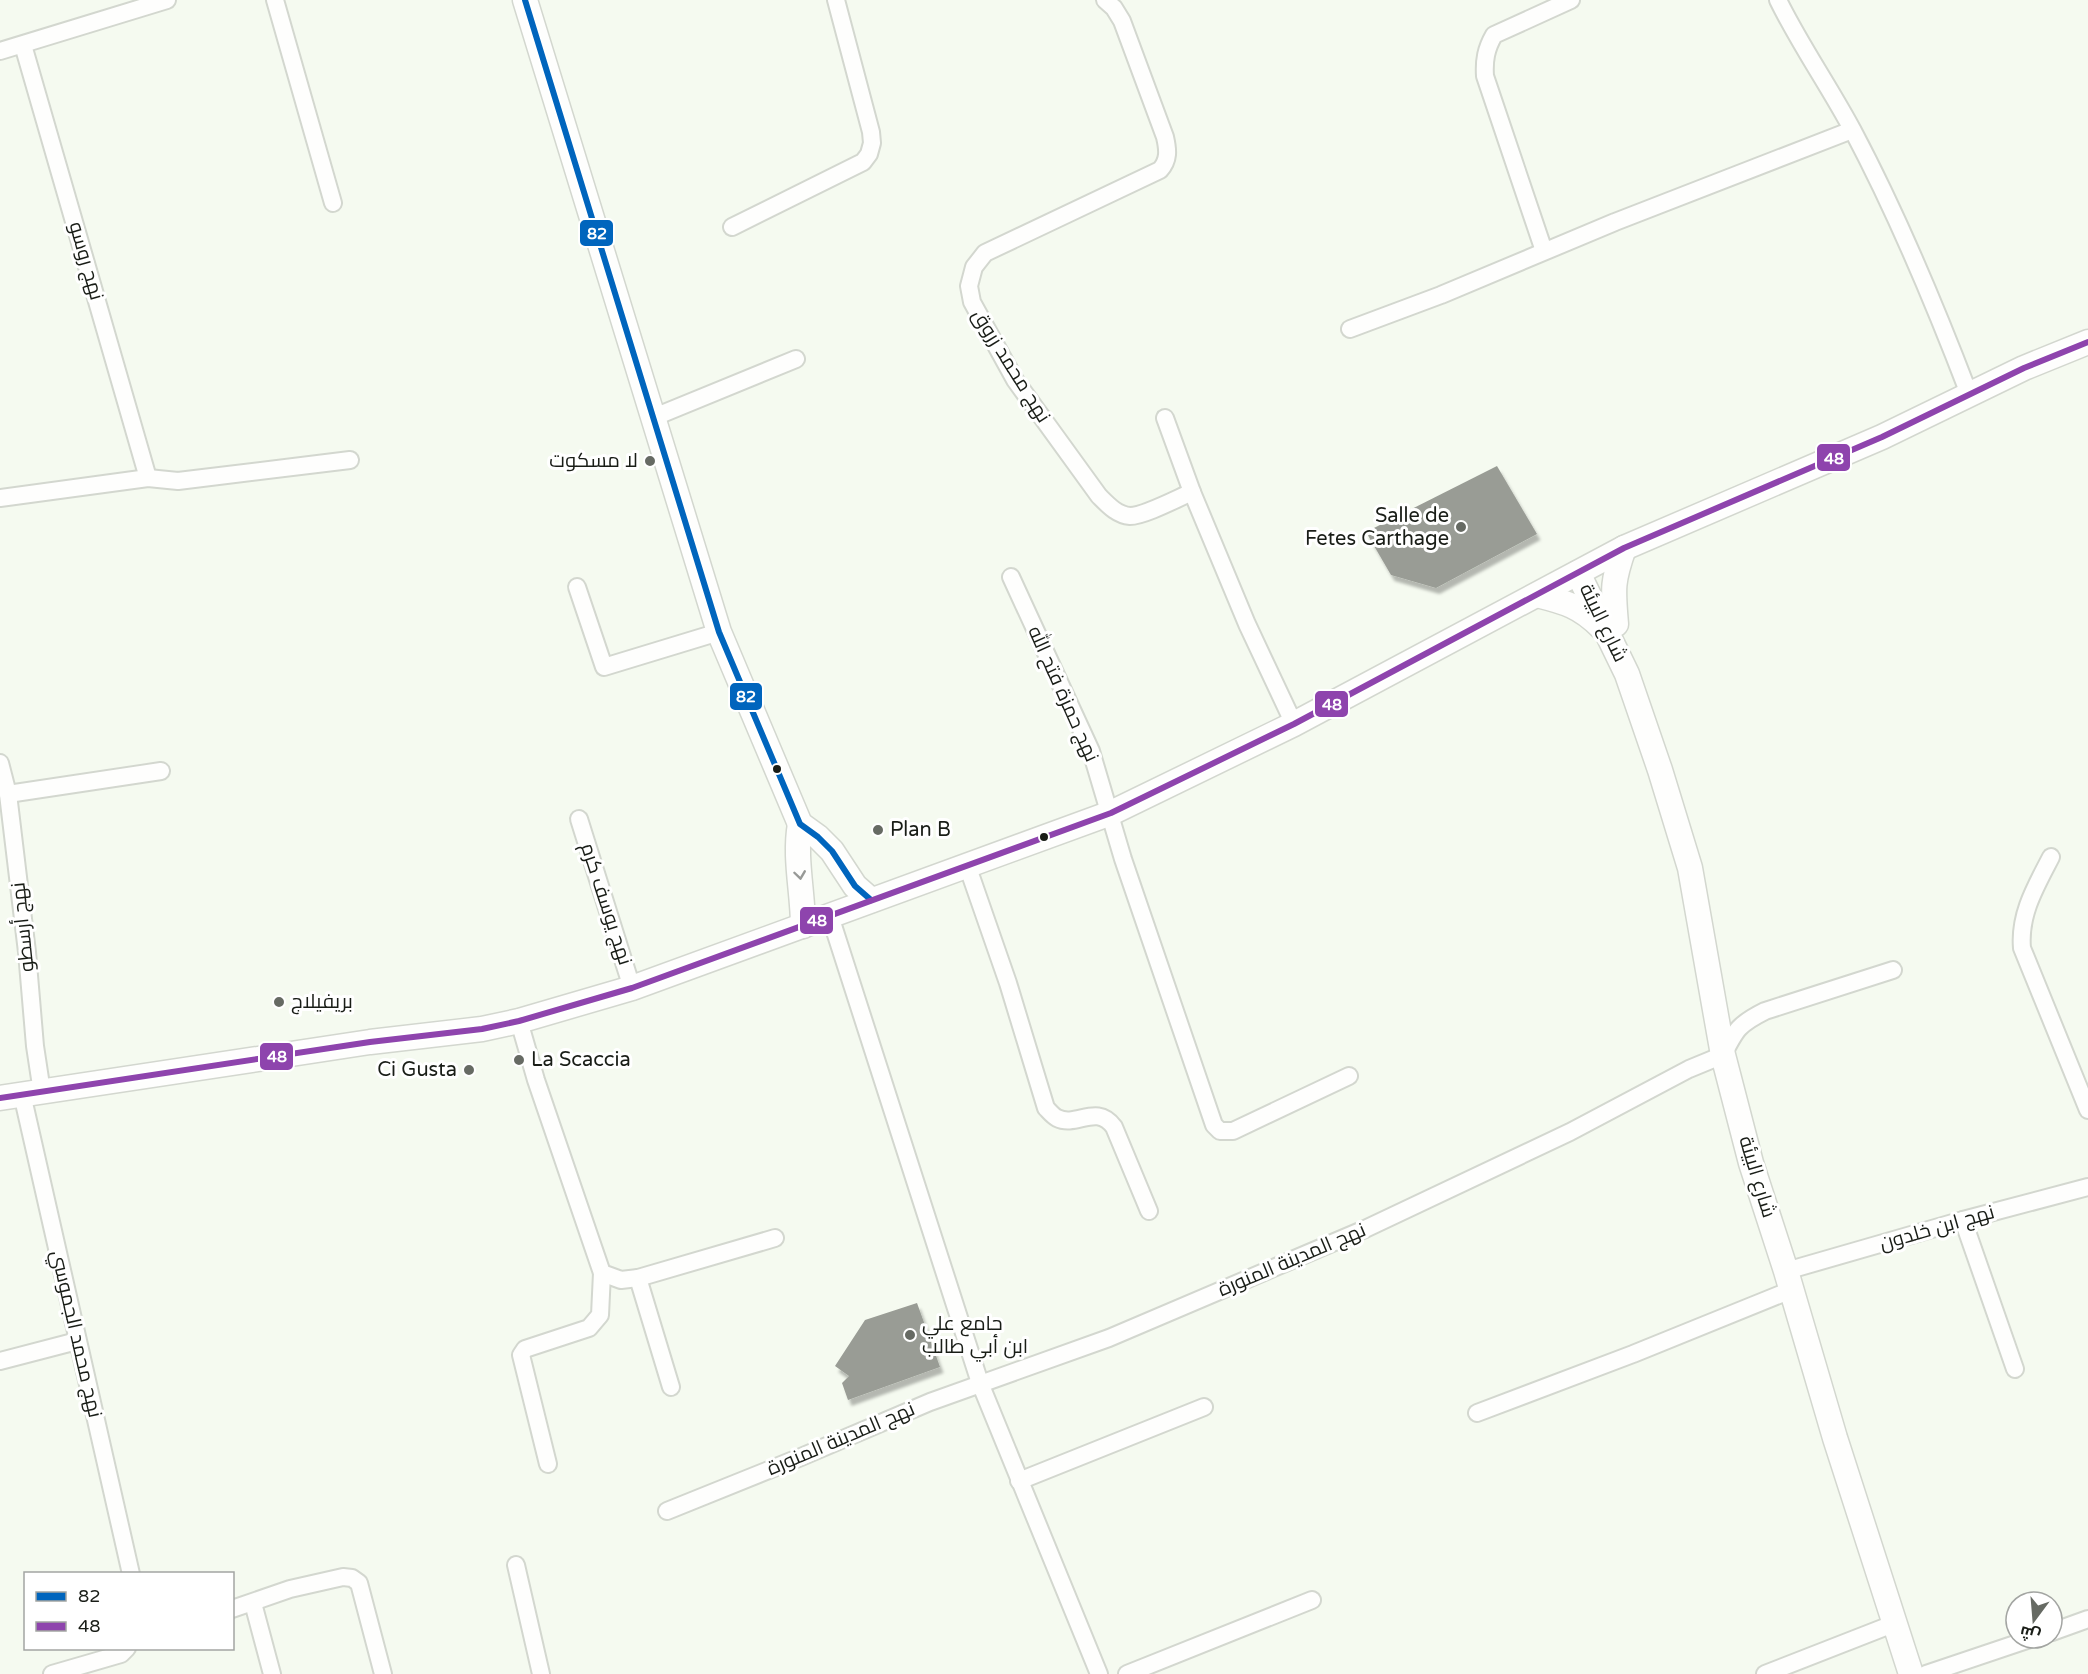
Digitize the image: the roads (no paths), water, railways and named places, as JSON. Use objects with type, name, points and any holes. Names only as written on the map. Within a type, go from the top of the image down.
[{"type":"street","points":[[0,51],[168,0]]},
{"type":"street","points":[[275,0],[333,203]]},
{"type":"street","points":[[525,0],[719,632],[800,824],[832,851],[855,886],[871,900]]},
{"type":"street","points":[[732,227],[863,162],[869,153],[872,143],[867,112],[836,0]]},
{"type":"street","name":"نهج محمد زروق","points":[[1105,0],[1114,8],[1122,21],[1165,137],[1167,161],[1160,170],[985,253],[974,267],[969,286],[972,302],[1015,380],[1099,496],[1111,509],[1131,516],[1192,492]]},
{"type":"street","points":[[1544,251],[1485,76],[1484,59],[1487,47],[1494,35],[1571,0]]},
{"type":"street","points":[[1778,0],[1800,44],[1852,130],[1936,307],[1969,394]]},
{"type":"street","name":"نهج روسو","points":[[23,45],[148,478]]},
{"type":"street","points":[[1350,329],[1852,130]]},
{"type":"street","points":[[21,1095],[370,1042],[482,1029],[519,1021],[632,988],[803,926],[1111,813],[1294,724],[1624,548],[1882,437],[2034,363],[2088,342]]},
{"type":"street","points":[[652,418],[796,359]]},
{"type":"street","points":[[1165,418],[1192,492],[1247,624],[1294,724]]},
{"type":"street","points":[[0,498],[148,478],[178,481],[350,460]]},
{"type":"street","points":[[1612,629],[1615,574],[1624,548]]},
{"type":"street","name":"شارع البيئة","points":[[1585,569],[1612,629],[1660,770],[1689,868],[1723,1055],[1751,1163],[1789,1280],[1893,1624],[1911,1674]]},
{"type":"street","name":"نهج حمزة فتح الله","points":[[1011,577],[1091,751],[1123,860],[1214,1125],[1220,1131],[1233,1131],[1349,1076]]},
{"type":"street","points":[[577,587],[603,667],[719,632]]},
{"type":"street","points":[[1537,596],[1558,600],[1583,610],[1612,629]]},
{"type":"street","name":"نهج أرسطو","points":[[1,771],[8,794],[27,952],[35,1046],[21,1095]]},
{"type":"street","points":[[8,794],[160,771]]},
{"type":"street","name":"نهج يوسف كرم","points":[[579,819],[632,988]]},
{"type":"street","points":[[800,824],[796,845],[803,900],[803,926]]},
{"type":"street","points":[[2051,857],[2025,912],[2021,931],[2022,948],[2088,1110]]},
{"type":"street","points":[[967,865],[1008,983],[1046,1108],[1055,1117],[1064,1120],[1096,1116],[1108,1120],[1114,1127],[1149,1211]]},
{"type":"street","points":[[830,916],[980,1383],[1099,1674]]},
{"type":"street","points":[[1723,1055],[1735,1030],[1747,1020],[1765,1011],[1893,970]]},
{"type":"street","points":[[519,1021],[536,1080],[602,1273],[600,1315],[589,1328],[525,1348],[521,1355],[548,1464]]},
{"type":"street","name":"نهج المدينة المنورة","points":[[667,1511],[930,1402],[1109,1338],[1365,1229],[1570,1132],[1689,1069],[1723,1055]]},
{"type":"street","name":"نهج محمد الجموسي","points":[[21,1095],[131,1572]]},
{"type":"street","name":"نهج ابن خلدون","points":[[1477,1413],[1633,1354],[1789,1280],[1962,1220],[2088,1188]]},
{"type":"street","points":[[1962,1220],[2014,1369]]},
{"type":"street","points":[[602,1273],[621,1280],[638,1278],[775,1238]]},
{"type":"street","points":[[638,1278],[671,1387]]},
{"type":"street","points":[[0,1360],[76,1341]]},
{"type":"street","points":[[1019,1480],[1204,1407]]},
{"type":"street","points":[[516,1565],[542,1674]]},
{"type":"street","points":[[234,1608],[290,1589],[343,1576],[352,1578],[359,1583],[383,1674]]},
{"type":"street","points":[[1127,1674],[1312,1600]]},
{"type":"street","points":[[253,1603],[272,1674]]},
{"type":"street","points":[[2064,1628],[2088,1619]]},
{"type":"street","points":[[1765,1674],[1893,1624]]},
{"type":"street","points":[[1926,1674],[2004,1648]]},
{"type":"street","points":[[52,1674],[120,1654],[125,1650]]},
{"type":"place","name":"لا مسكوت","points":[[650,461]]},
{"type":"place","name":"Salle de Fetes Carthage","points":[[1461,527]]},
{"type":"place","name":"Plan B","points":[[878,830]]},
{"type":"place","name":"بريفيلاج","points":[[279,1002]]},
{"type":"place","name":"La Scaccia","points":[[519,1060]]},
{"type":"place","name":"Ci Gusta","points":[[469,1070]]},
{"type":"place","name":"جامع علي ابن أبي طالب","points":[[910,1335]]}]
